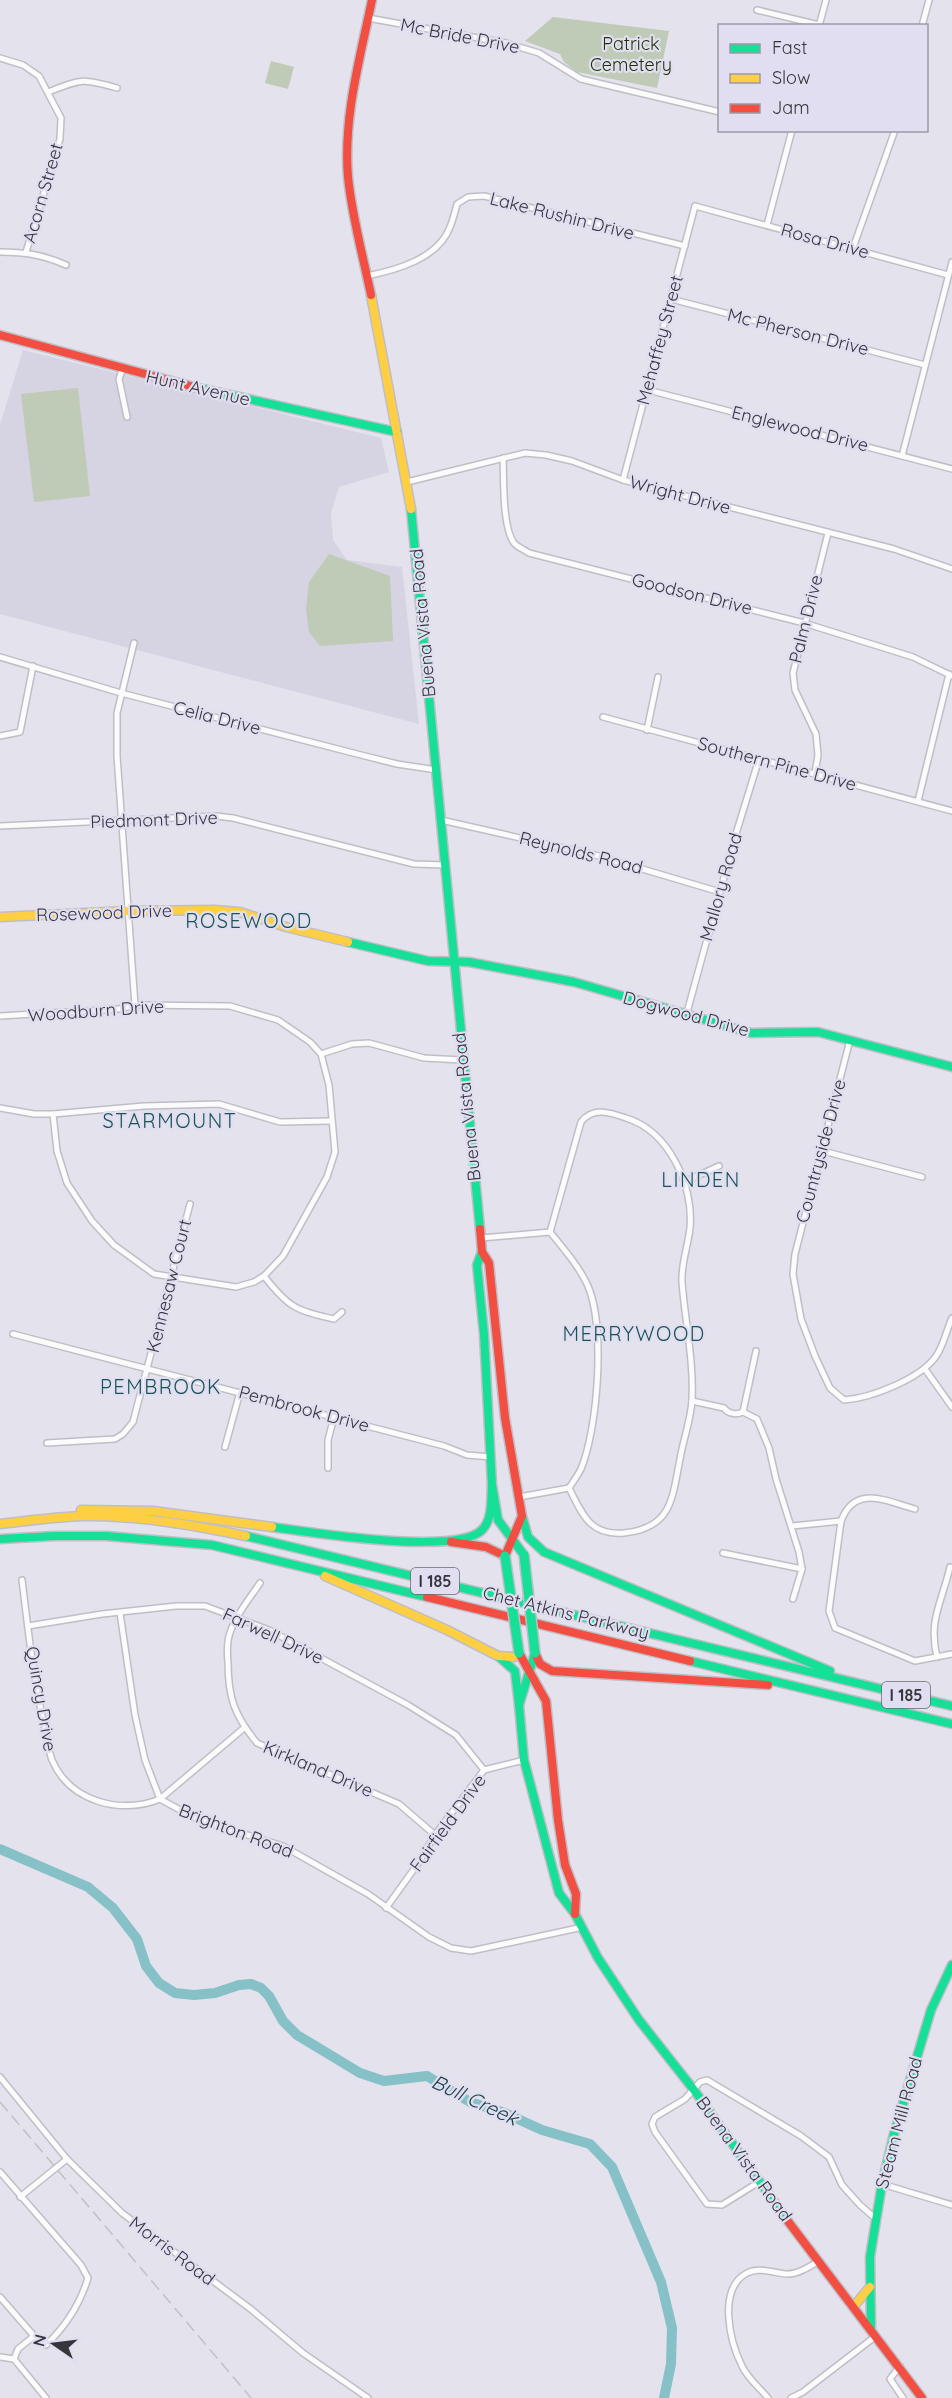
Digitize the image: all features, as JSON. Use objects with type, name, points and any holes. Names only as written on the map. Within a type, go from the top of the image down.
[{"type":"main road","name":"Buena Vista Road","points":[[370,1],[352,94],[348,173],[352,214],[367,276],[407,482],[415,536],[462,1060],[481,1238],[483,1252],[489,1263],[505,1418],[525,1532],[530,1542],[544,1552],[861,1684]]},
{"type":"main road","name":"Hunt Avenue","points":[[0,335],[122,370],[397,432]]},
{"type":"main road","name":"Rosewood Drive","points":[[0,917],[129,911],[240,912],[286,927],[393,953],[428,961],[454,963]]},
{"type":"main road","name":"Dogwood Drive","points":[[454,963],[469,962],[574,982],[686,1016],[752,1033],[818,1032],[952,1067]]},
{"type":"main road","name":"Buena Vista Road","points":[[483,1252],[477,1265],[484,1334],[492,1485],[498,1520],[512,1542],[524,1555],[535,1653],[519,1705],[524,1760],[559,1893],[575,1914],[598,1958],[629,2006],[694,2090],[818,2262],[900,2366],[922,2398]]},
{"type":"main road","points":[[446,1542],[477,1534],[484,1527],[489,1518],[492,1485]]},
{"type":"main road","points":[[3,1521],[88,1509],[148,1509],[329,1534],[482,1546],[499,1551],[505,1556],[522,1516]]},
{"type":"main road","name":"Chet Atkins Parkway","points":[[3,1521],[99,1516],[150,1519],[203,1527],[276,1542],[952,1706]]},
{"type":"main road","name":"Chet Atkins Parkway","points":[[0,1539],[70,1534],[158,1537],[212,1545],[297,1563],[952,1724]]},
{"type":"main road","name":"Buena Vista Road","points":[[505,1556],[519,1653],[546,1701],[558,1820],[565,1865],[576,1894],[575,1914]]},
{"type":"main road","points":[[297,1563],[447,1630],[498,1656],[514,1671],[519,1705]]},
{"type":"main road","points":[[498,1656],[514,1657],[519,1653]]},
{"type":"main road","points":[[535,1653],[540,1664],[552,1671],[763,1684],[868,1704]]},
{"type":"main road","name":"Steam Mill Road","points":[[873,2332],[870,2257],[882,2184],[894,2134],[931,2010],[952,1965]]},
{"type":"main road","points":[[854,2306],[870,2287]]},
{"type":"street","points":[[819,24],[826,0]]},
{"type":"street","points":[[923,24],[929,0]]},
{"type":"street","points":[[757,10],[815,24]]},
{"type":"street","name":"Mc Bride Drive","points":[[368,18],[506,43],[539,53],[581,79],[718,112]]},
{"type":"street","name":"Acorn Street","points":[[0,58],[23,65],[39,76],[61,118],[60,139],[26,252]]},
{"type":"street","points":[[48,92],[75,81],[91,80],[117,88]]},
{"type":"street","points":[[767,225],[791,132]]},
{"type":"street","points":[[852,248],[894,132]]},
{"type":"street","name":"Lake Rushin Drive","points":[[367,276],[392,271],[416,261],[434,248],[450,230],[457,204],[468,197],[483,196],[685,246]]},
{"type":"street","name":"Mehaffey Street","points":[[623,480],[695,206],[701,207]]},
{"type":"street","name":"Rosa Drive","points":[[701,207],[948,275]]},
{"type":"street","points":[[0,252],[26,252],[50,258],[66,266]]},
{"type":"street","points":[[902,456],[952,262]]},
{"type":"street","name":"Mc Pherson Drive","points":[[670,299],[925,365]]},
{"type":"street","points":[[122,370],[119,379],[127,417]]},
{"type":"street","name":"Englewood Drive","points":[[648,390],[952,469]]},
{"type":"street","name":"Wright Drive","points":[[407,482],[525,453],[546,455],[572,461],[623,480],[902,552],[952,569]]},
{"type":"street","name":"Goodson Drive","points":[[503,458],[508,525],[514,543],[529,553],[804,623],[913,657],[951,675]]},
{"type":"street","name":"Palm Drive","points":[[815,773],[818,755],[816,734],[795,690],[793,673],[828,533]]},
{"type":"street","points":[[134,643],[120,693],[117,713],[117,745],[135,1005]]},
{"type":"street","name":"Celia Drive","points":[[0,657],[120,693],[397,764],[437,770]]},
{"type":"street","points":[[0,736],[20,732],[33,666]]},
{"type":"street","points":[[918,801],[951,675]]},
{"type":"street","points":[[646,730],[658,676]]},
{"type":"street","name":"Southern Pine Drive","points":[[603,717],[952,811]]},
{"type":"street","name":"Mallory Road","points":[[686,1016],[759,759]]},
{"type":"street","name":"Piedmont Drive","points":[[0,826],[216,816],[233,818],[414,864],[446,865]]},
{"type":"street","name":"Reynolds Road","points":[[441,820],[595,855],[720,892]]},
{"type":"street","name":"Woodburn Drive","points":[[0,1016],[135,1005],[230,1006],[278,1020],[310,1042],[321,1054]]},
{"type":"street","name":"Countryside Drive","points":[[850,1040],[823,1151],[801,1226],[793,1274],[801,1319],[814,1356],[830,1388],[844,1400],[859,1399],[888,1388],[925,1369]]},
{"type":"street","points":[[53,1114],[57,1151],[67,1183],[92,1221],[114,1245],[154,1274],[236,1287],[254,1282],[264,1276],[283,1256],[327,1177],[335,1152],[329,1085],[321,1054],[352,1044],[369,1043],[424,1058],[462,1060]]},
{"type":"street","points":[[0,1108],[34,1114],[53,1114],[144,1106],[219,1104],[280,1122],[331,1121]]},
{"type":"street","points":[[550,1232],[580,1122],[587,1114],[600,1111],[632,1119],[647,1128],[671,1152],[684,1182],[690,1212],[682,1282],[692,1401],[673,1496],[660,1520],[651,1527],[637,1532],[619,1533],[600,1530],[583,1517],[569,1488]]},
{"type":"street","points":[[823,1151],[922,1177]]},
{"type":"street","points":[[684,1182],[719,1166]]},
{"type":"street","name":"Kennesaw Court","points":[[47,1443],[115,1439],[123,1434],[133,1422],[149,1368],[190,1204]]},
{"type":"street","points":[[481,1238],[550,1232]]},
{"type":"street","points":[[519,1497],[569,1488],[581,1469],[594,1412],[598,1371],[593,1300],[588,1284],[579,1269],[550,1232]]},
{"type":"street","points":[[264,1276],[282,1299],[293,1306],[334,1319],[342,1312]]},
{"type":"street","points":[[952,1318],[949,1333],[938,1353],[925,1369],[952,1407]]},
{"type":"street","name":"Pembrook Drive","points":[[13,1334],[444,1446],[467,1455],[491,1457]]},
{"type":"street","points":[[743,1412],[756,1351]]},
{"type":"street","points":[[225,1447],[240,1392]]},
{"type":"street","points":[[692,1401],[724,1408],[726,1412],[739,1414],[743,1412],[756,1419],[769,1448],[802,1569],[794,1599]]},
{"type":"street","points":[[328,1468],[328,1440],[334,1417]]},
{"type":"street","points":[[915,1509],[868,1497],[855,1501],[845,1509],[841,1521],[830,1611],[835,1628],[915,1661],[952,1654]]},
{"type":"street","points":[[792,1526],[841,1521]]},
{"type":"street","points":[[723,1553],[802,1569]]},
{"type":"street","points":[[938,1658],[933,1639],[933,1626],[950,1567]]},
{"type":"street","name":"Quincy Drive","points":[[22,1580],[39,1702],[52,1760],[63,1778],[76,1790],[107,1804],[137,1807],[160,1799],[244,1728]]},
{"type":"street","name":"Kirkland Drive","points":[[260,1583],[230,1631],[229,1694],[244,1728],[257,1743],[399,1804],[435,1835]]},
{"type":"street","name":"Farwell Drive","points":[[28,1626],[176,1606],[205,1606],[269,1630],[408,1705],[456,1735],[484,1770]]},
{"type":"street","name":"Brighton Road","points":[[120,1613],[135,1715],[145,1760],[160,1799],[209,1823],[282,1846],[368,1894],[429,1937],[451,1948],[471,1951],[583,1927]]},
{"type":"street","name":"Fairfield Drive","points":[[386,1908],[435,1835],[484,1770],[524,1760]]},
{"type":"street","name":"Morris Road","points":[[0,2077],[67,2159],[122,2213],[252,2310],[303,2353],[368,2398]]},
{"type":"street","points":[[759,2182],[722,2205],[707,2204],[655,2132],[652,2124],[655,2117],[685,2099],[700,2082],[707,2080],[801,2136],[830,2157],[842,2185],[875,2218]]},
{"type":"street","points":[[20,2197],[67,2159]]},
{"type":"street","points":[[0,2172],[81,2265],[88,2278],[72,2315],[46,2345],[34,2336],[0,2298]]},
{"type":"street","points":[[882,2184],[952,2205]]},
{"type":"street","points":[[768,2398],[752,2382],[741,2366],[730,2326],[732,2293],[738,2281],[749,2272],[791,2274],[818,2262]]},
{"type":"street","points":[[790,2398],[804,2395],[873,2332]]},
{"type":"street","points":[[14,2359],[18,2349],[34,2336]]},
{"type":"street","points":[[0,2357],[14,2359],[46,2398]]},
{"type":"street","points":[[900,2366],[890,2379],[903,2398]]},
{"type":"shaded area","points":[[23,350],[381,438],[389,472],[339,487],[331,513],[333,540],[347,560],[402,567],[419,724],[0,614],[0,425]]},
{"type":"green space","name":"Patrick Cemetery","points":[[553,17],[669,31],[657,88],[577,72],[564,62],[560,54],[525,41]]},
{"type":"green space","points":[[271,61],[294,67],[288,89],[265,83]]},
{"type":"green space","points":[[78,388],[90,496],[34,502],[21,394]]},
{"type":"green space","points":[[329,554],[390,576],[393,641],[320,646],[309,632],[306,609],[309,582]]},
{"type":"waterway","name":"Bull Creek","points":[[0,1849],[88,1887],[113,1908],[137,1939],[146,1966],[159,1983],[175,1993],[194,1995],[215,1993],[239,1985],[251,1984],[261,1988],[269,1996],[283,2021],[297,2035],[360,2073],[384,2081],[427,2076],[470,2102],[505,2113],[542,2130],[590,2144],[612,2167],[661,2282],[672,2328],[671,2364],[664,2398]]},
{"type":"railway","points":[[0,2102],[251,2398]]},
{"type":"traffic: fast","points":[[194,387],[397,432]]},
{"type":"traffic: fast","points":[[411,509],[480,1229]]},
{"type":"traffic: fast","points":[[348,942],[428,961],[469,962],[574,982],[751,1033],[818,1032],[952,1067]]},
{"type":"traffic: fast","points":[[482,1252],[477,1265],[484,1334],[492,1485],[498,1520],[524,1555]]},
{"type":"traffic: fast","points":[[272,1527],[348,1537],[414,1542],[467,1538],[482,1530],[486,1525],[491,1509],[492,1485]]},
{"type":"traffic: fast","points":[[522,1516],[528,1537],[544,1552],[830,1671]]},
{"type":"traffic: fast","points":[[0,1539],[106,1536],[212,1545],[427,1597]]},
{"type":"traffic: fast","points":[[246,1536],[952,1706]]},
{"type":"traffic: fast","points":[[524,1555],[535,1653]]},
{"type":"traffic: fast","points":[[505,1556],[519,1653]]},
{"type":"traffic: fast","points":[[535,1653],[519,1705],[524,1760],[559,1893],[575,1914],[598,1958],[639,2020],[694,2090],[787,2220]]},
{"type":"traffic: fast","points":[[498,1656],[515,1671],[519,1705]]},
{"type":"traffic: fast","points":[[690,1661],[952,1724]]},
{"type":"traffic: fast","points":[[871,2328],[870,2257],[882,2184],[894,2134],[931,2010],[952,1965]]},
{"type":"traffic: slow","points":[[371,295],[411,509]]},
{"type":"traffic: slow","points":[[0,917],[214,910],[240,912],[286,927],[348,942]]},
{"type":"traffic: slow","points":[[81,1510],[153,1511],[272,1527]]},
{"type":"traffic: slow","points":[[0,1524],[62,1517],[103,1516],[164,1522],[246,1536]]},
{"type":"traffic: slow","points":[[325,1576],[447,1630],[498,1656],[514,1657],[519,1653]]},
{"type":"traffic: slow","points":[[854,2306],[870,2287]]},
{"type":"traffic: jam","points":[[371,295],[352,207],[347,155],[350,110],[372,0]]},
{"type":"traffic: jam","points":[[0,335],[194,387]]},
{"type":"traffic: jam","points":[[480,1229],[482,1252],[489,1263],[505,1418],[522,1516],[505,1556]]},
{"type":"traffic: jam","points":[[451,1542],[486,1547],[505,1556]]},
{"type":"traffic: jam","points":[[427,1597],[690,1661]]},
{"type":"traffic: jam","points":[[519,1653],[546,1701],[558,1820],[565,1865],[576,1894],[575,1914]]},
{"type":"traffic: jam","points":[[535,1653],[540,1664],[552,1671],[768,1685]]},
{"type":"traffic: jam","points":[[787,2220],[922,2398]]},
{"type":"district","name":"ROSEWOOD","points":[[249,921]]},
{"type":"district","name":"STARMOUNT","points":[[170,1121]]},
{"type":"district","name":"LINDEN","points":[[701,1180]]},
{"type":"district","name":"MERRYWOOD","points":[[634,1334]]},
{"type":"district","name":"PEMBROOK","points":[[161,1387]]}]
